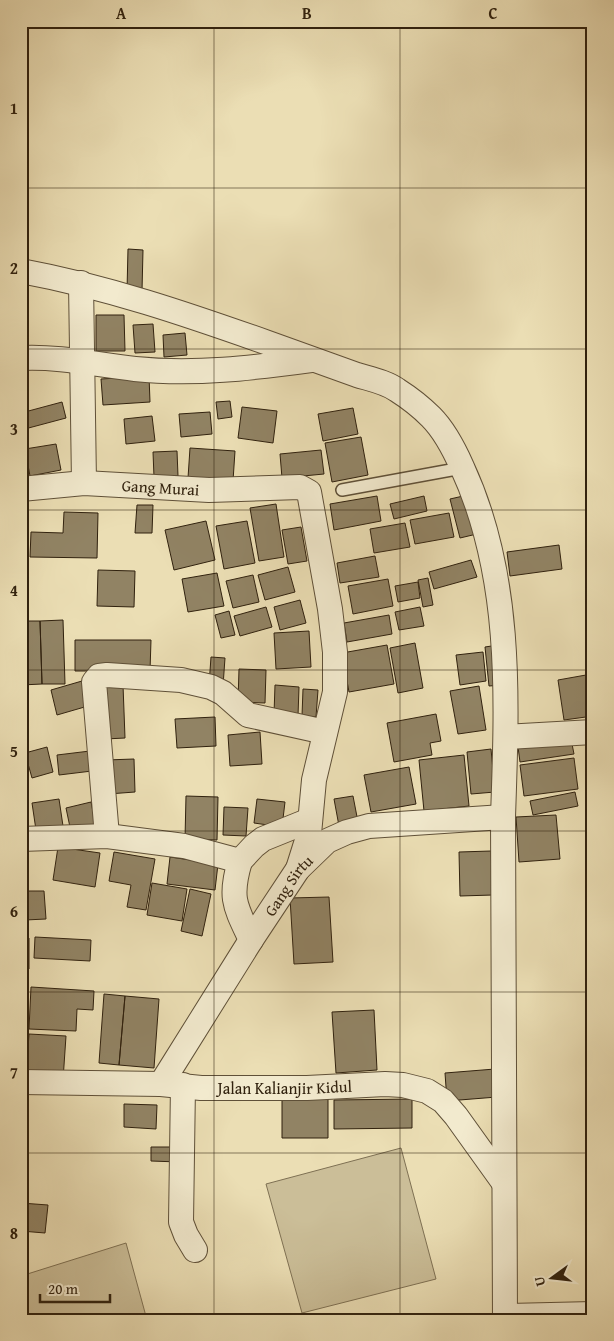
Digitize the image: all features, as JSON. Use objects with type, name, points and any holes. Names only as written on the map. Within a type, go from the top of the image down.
[{"type":"street","points":[[21,271],[81,283],[165,307],[396,388],[431,417],[452,445],[472,489],[486,529],[502,619],[506,737],[503,817],[505,1318],[593,1314]]},
{"type":"street","points":[[81,283],[84,483]]},
{"type":"street","points":[[21,358],[82,362],[137,369],[202,371],[259,368],[314,360]]},
{"type":"street","name":"Gang Murai","points":[[21,489],[84,483],[209,490],[300,487],[309,492],[330,609],[335,652],[335,692],[325,732]]},
{"type":"street","points":[[106,836],[94,682],[99,676],[107,674],[181,680],[212,687],[223,693],[248,715],[256,718],[325,732],[314,780],[309,834],[298,869]]},
{"type":"street","points":[[506,737],[593,732]]},
{"type":"street","name":"Gang Sirtu","points":[[172,1085],[251,940],[298,869],[327,840],[369,826],[503,817]]},
{"type":"street","points":[[251,940],[234,899],[234,882],[240,861],[263,839],[310,820]]},
{"type":"street","points":[[21,839],[106,836],[184,846],[240,861]]},
{"type":"street","name":"Jalan Kalianjir Kidul","points":[[21,1082],[172,1085],[201,1088],[307,1088],[385,1084],[427,1091],[443,1101],[456,1116],[504,1183]]},
{"type":"street","points":[[172,1085],[181,1222],[195,1250]]},
{"type":"lane","points":[[342,490],[462,468]]},
{"type":"shaded area","points":[[401,1148],[436,1279],[302,1313],[266,1184]]},
{"type":"shaded area","points":[[126,1243],[147,1320],[21,1320],[21,1276]]},
{"type":"building","points":[[128,249],[143,250],[142,291],[127,291]]},
{"type":"building","points":[[96,315],[124,315],[125,351],[96,351]]},
{"type":"building","points":[[153,324],[155,352],[135,353],[133,325]]},
{"type":"building","points":[[185,333],[187,355],[164,357],[163,335]]},
{"type":"building","points":[[149,376],[150,402],[103,405],[101,379]]},
{"type":"building","points":[[230,401],[232,417],[218,419],[216,402]]},
{"type":"building","points":[[62,402],[66,418],[21,430],[21,413]]},
{"type":"building","points":[[242,407],[277,411],[273,443],[238,438]]},
{"type":"building","points":[[353,408],[358,434],[323,441],[318,414]]},
{"type":"building","points":[[210,412],[212,434],[181,437],[179,414]]},
{"type":"building","points":[[152,416],[155,441],[126,444],[124,419]]},
{"type":"building","points":[[361,437],[368,475],[332,482],[325,443]]},
{"type":"building","points":[[56,444],[61,470],[30,476],[25,449]]},
{"type":"building","points":[[190,448],[235,451],[233,481],[188,478]]},
{"type":"building","points":[[321,450],[324,474],[282,478],[280,454]]},
{"type":"building","points":[[177,451],[178,476],[154,477],[153,452]]},
{"type":"building","points":[[472,494],[481,533],[460,538],[450,499]]},
{"type":"building","points":[[377,496],[381,521],[334,530],[330,504]]},
{"type":"building","points":[[424,496],[427,511],[394,519],[390,504]]},
{"type":"building","points":[[276,504],[284,557],[259,561],[250,508]]},
{"type":"building","points":[[137,505],[153,505],[152,533],[135,533]]},
{"type":"building","points":[[64,512],[98,513],[97,558],[30,557],[31,532],[63,533]]},
{"type":"building","points":[[449,513],[454,537],[415,544],[410,520]]},
{"type":"building","points":[[206,521],[215,560],[174,570],[165,530]]},
{"type":"building","points":[[247,521],[255,563],[224,569],[216,526]]},
{"type":"building","points":[[405,523],[410,547],[374,553],[370,529]]},
{"type":"building","points":[[301,527],[307,561],[288,564],[282,530]]},
{"type":"building","points":[[559,545],[562,569],[510,576],[507,552]]},
{"type":"building","points":[[375,556],[379,577],[340,583],[337,563]]},
{"type":"building","points":[[471,560],[477,577],[434,589],[429,572]]},
{"type":"building","points":[[288,567],[295,592],[265,600],[258,575]]},
{"type":"building","points":[[98,570],[135,571],[134,607],[97,606]]},
{"type":"building","points":[[217,573],[224,606],[188,612],[182,579]]},
{"type":"building","points":[[253,575],[259,602],[233,608],[226,581]]},
{"type":"building","points":[[428,578],[433,605],[423,607],[418,580]]},
{"type":"building","points":[[388,579],[393,606],[353,614],[348,586]]},
{"type":"building","points":[[418,582],[420,598],[398,602],[395,586]]},
{"type":"building","points":[[300,600],[306,623],[280,630],[274,607]]},
{"type":"building","points":[[266,607],[272,627],[240,636],[234,616]]},
{"type":"building","points":[[420,607],[424,626],[399,630],[395,612]]},
{"type":"building","points":[[229,611],[235,635],[221,638],[215,615]]},
{"type":"building","points":[[389,615],[392,634],[347,642],[344,623]]},
{"type":"building","points":[[63,620],[65,684],[42,684],[40,621]]},
{"type":"building","points":[[21,621],[40,621],[42,684],[21,685]]},
{"type":"building","points":[[309,631],[311,667],[276,669],[274,633]]},
{"type":"building","points":[[75,640],[151,640],[150,671],[75,671]]},
{"type":"building","points":[[415,643],[423,688],[398,693],[390,648]]},
{"type":"building","points":[[387,645],[394,684],[349,692],[342,653]]},
{"type":"building","points":[[498,645],[502,685],[489,686],[485,647]]},
{"type":"building","points":[[483,652],[486,681],[460,685],[456,655]]},
{"type":"building","points":[[211,657],[225,658],[223,686],[209,685]]},
{"type":"building","points":[[239,669],[266,670],[265,703],[238,702]]},
{"type":"building","points":[[586,675],[593,716],[564,720],[558,680]]},
{"type":"building","points":[[82,681],[88,706],[57,715],[51,690]]},
{"type":"building","points":[[123,685],[125,738],[105,739],[102,686]]},
{"type":"building","points":[[275,685],[299,687],[298,716],[274,714]]},
{"type":"building","points":[[479,686],[486,730],[458,734],[450,691]]},
{"type":"building","points":[[303,689],[318,690],[316,717],[302,716]]},
{"type":"building","points":[[436,714],[441,741],[430,743],[432,755],[394,762],[387,723]]},
{"type":"building","points":[[215,717],[216,746],[177,748],[175,719]]},
{"type":"building","points":[[260,732],[262,764],[230,766],[228,735]]},
{"type":"building","points":[[571,739],[574,754],[520,762],[518,747]]},
{"type":"building","points":[[47,747],[53,772],[32,778],[25,753]]},
{"type":"building","points":[[491,749],[495,792],[471,794],[467,752]]},
{"type":"building","points":[[90,751],[92,771],[59,775],[57,755]]},
{"type":"building","points":[[464,755],[469,806],[424,811],[419,760]]},
{"type":"building","points":[[574,758],[578,789],[524,796],[520,765]]},
{"type":"building","points":[[134,759],[135,792],[108,794],[106,760]]},
{"type":"building","points":[[409,767],[416,804],[371,812],[364,775]]},
{"type":"building","points":[[575,792],[578,806],[533,815],[530,801]]},
{"type":"building","points":[[186,796],[218,797],[217,840],[185,839]]},
{"type":"building","points":[[353,796],[358,822],[339,826],[334,799]]},
{"type":"building","points":[[59,799],[63,826],[36,830],[32,803]]},
{"type":"building","points":[[257,799],[285,802],[282,827],[254,823]]},
{"type":"building","points":[[91,802],[96,826],[71,832],[66,808]]},
{"type":"building","points":[[224,807],[248,808],[246,836],[223,835]]},
{"type":"building","points":[[556,815],[560,859],[519,862],[516,817]]},
{"type":"building","points":[[58,847],[100,853],[95,887],[53,880]]},
{"type":"building","points":[[491,851],[493,895],[460,896],[459,852]]},
{"type":"building","points":[[114,852],[155,859],[146,910],[127,907],[131,885],[109,881]]},
{"type":"building","points":[[170,857],[218,864],[215,890],[167,884]]},
{"type":"building","points":[[152,883],[187,889],[182,921],[147,915]]},
{"type":"building","points":[[190,889],[211,894],[202,936],[181,931]]},
{"type":"building","points":[[23,891],[44,891],[46,919],[25,920]]},
{"type":"building","points":[[329,897],[333,962],[294,964],[290,898]]},
{"type":"building","points":[[35,937],[91,940],[90,961],[34,958]]},
{"type":"building","points":[[21,938],[29,938],[29,969],[21,969]]},
{"type":"building","points":[[31,987],[94,991],[93,1010],[77,1009],[76,1031],[29,1029]]},
{"type":"building","points":[[104,994],[125,996],[119,1065],[99,1063]]},
{"type":"building","points":[[125,996],[159,999],[154,1068],[119,1065]]},
{"type":"building","points":[[374,1010],[377,1070],[336,1073],[332,1012]]},
{"type":"building","points":[[29,1034],[66,1036],[63,1080],[26,1077]]},
{"type":"building","points":[[495,1069],[497,1097],[447,1101],[445,1073]]},
{"type":"building","points":[[282,1099],[328,1099],[328,1138],[282,1138]]},
{"type":"building","points":[[412,1099],[412,1128],[334,1129],[334,1100]]},
{"type":"building","points":[[124,1104],[157,1105],[156,1129],[124,1127]]},
{"type":"building","points":[[151,1147],[179,1147],[179,1162],[151,1161]]},
{"type":"building","points":[[21,1203],[48,1205],[45,1233],[21,1231]]}]
